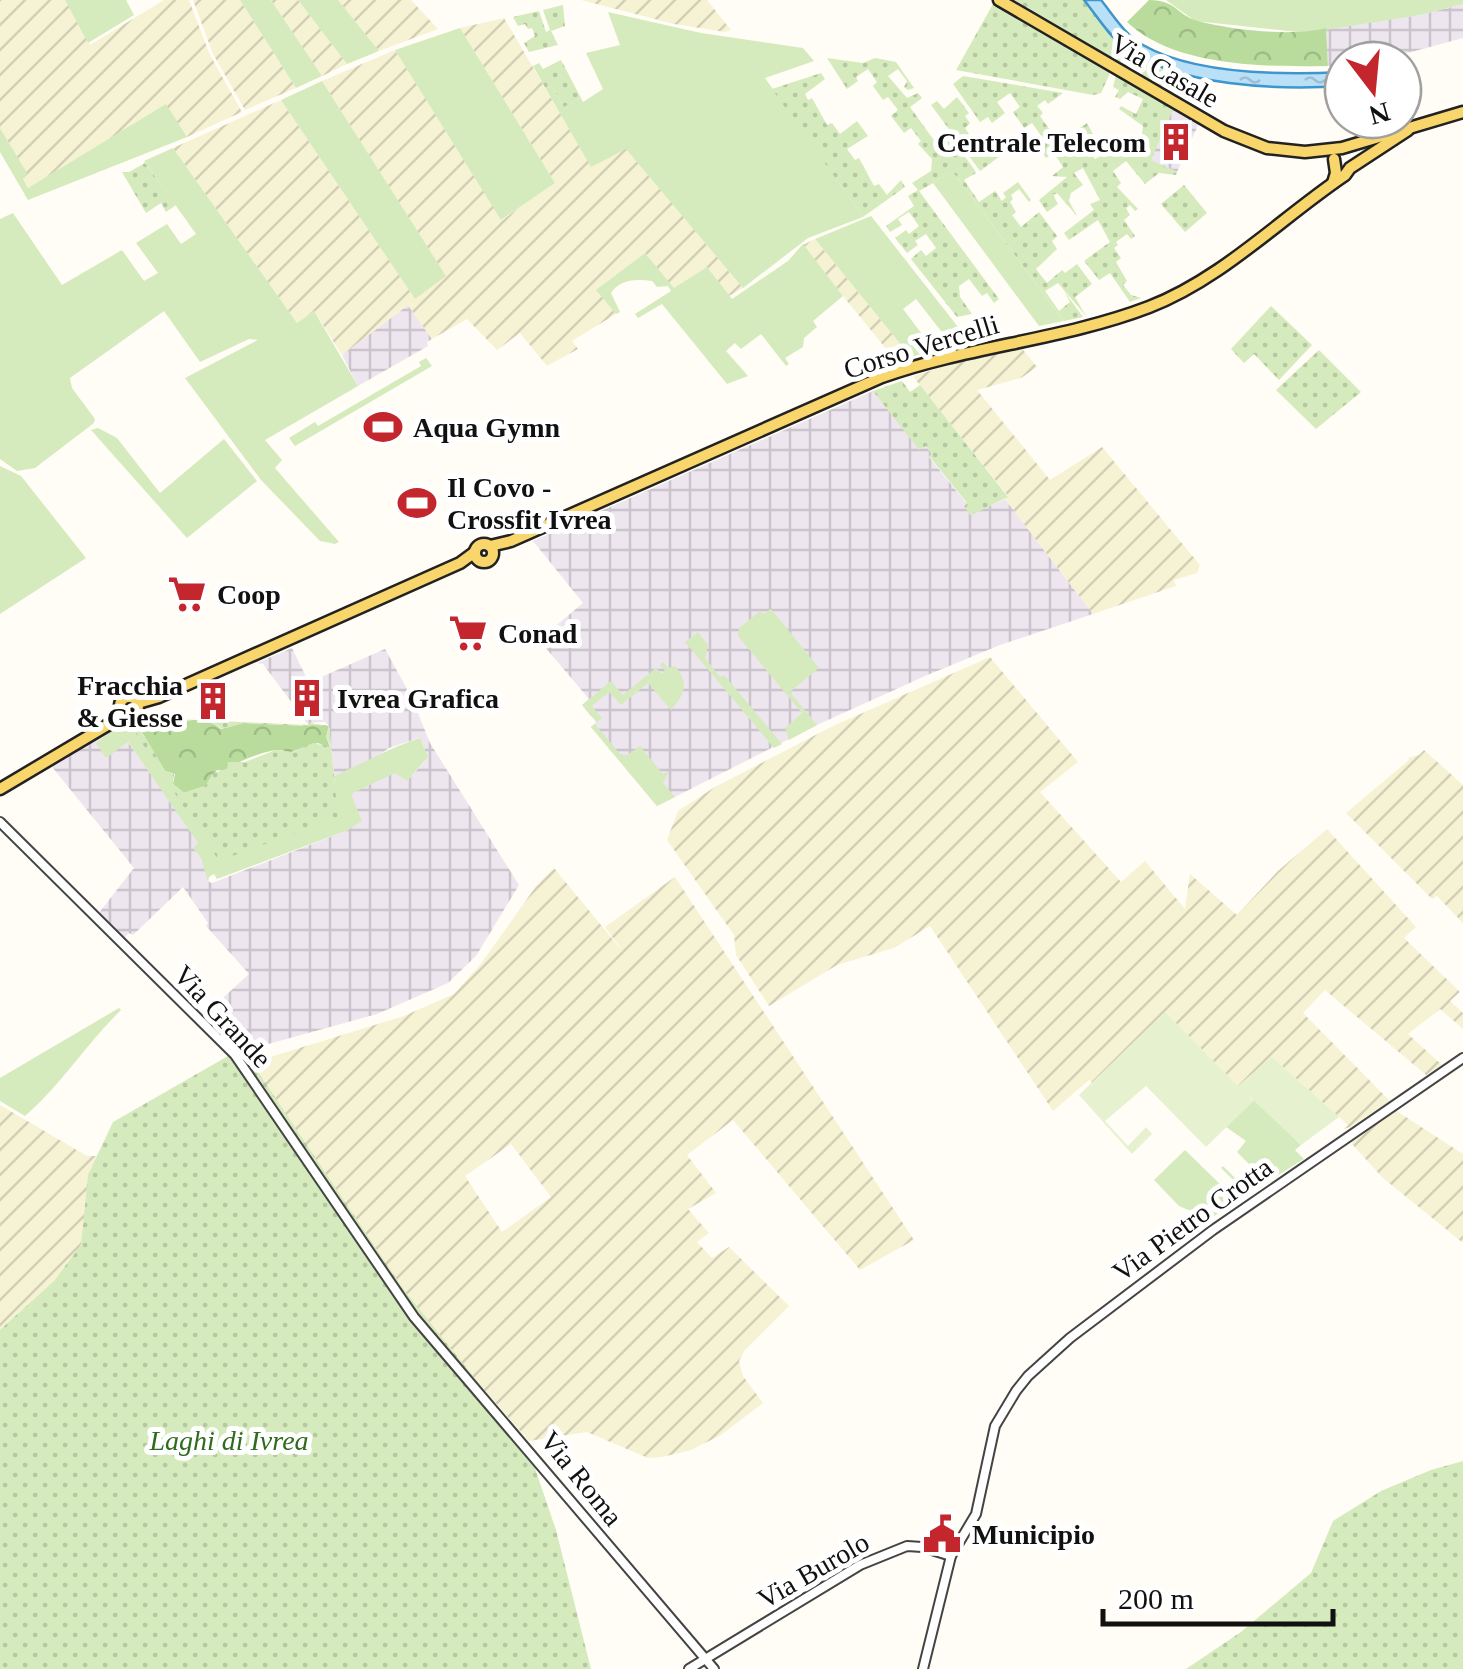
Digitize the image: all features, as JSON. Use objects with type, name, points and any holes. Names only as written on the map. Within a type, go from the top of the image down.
[{"type":"main road","name":"Via Casale","points":[[999,0],[1243,140],[1287,152],[1342,148]]},
{"type":"main road","name":"Corso Vercelli","points":[[1423,125],[1463,112]]},
{"type":"main road","name":"Corso Vercelli","points":[[1342,148],[1371,140]]},
{"type":"main road","name":"Corso Vercelli","points":[[0,789],[111,723],[122,711],[123,698],[133,698],[138,703],[158,697],[477,556],[480,545],[492,550],[899,371],[1113,319],[1151,306],[1196,284],[1393,140]]},
{"type":"main road","points":[[1332,184],[1342,148],[1355,154],[1351,167]]},
{"type":"main road","name":"Via Casale","points":[[1316,151],[1342,169],[1351,167]]},
{"type":"street","name":"Via Grande","points":[[0,822],[236,1055],[414,1317]]},
{"type":"street","name":"Via Pietro Crotta","points":[[923,1669],[951,1556],[976,1514],[995,1426],[1028,1376],[1070,1338],[1213,1230],[1463,1058]]},
{"type":"street","name":"Via Roma","points":[[414,1317],[714,1669]]},
{"type":"street","name":"Via Burolo","points":[[690,1669],[837,1577],[877,1557],[908,1546],[922,1546],[951,1556]]},
{"type":"shaded area","points":[[0,0],[65,0],[90,45],[164,0],[189,0],[210,55],[242,112],[187,137],[166,105],[28,188],[23,179],[26,172],[0,128]]},
{"type":"shaded area","points":[[193,0],[240,0],[296,88],[245,110],[213,54]]},
{"type":"shaded area","points":[[271,0],[298,0],[347,64],[322,76]]},
{"type":"shaded area","points":[[338,0],[411,0],[438,29],[379,51]]},
{"type":"shaded area","points":[[581,0],[707,0],[731,30],[674,24]]},
{"type":"shaded area","points":[[1463,4],[1463,38],[1423,49],[1423,40],[1327,40],[1326,28],[1420,15]]},
{"type":"shaded area","points":[[504,18],[591,166],[626,148],[743,288],[729,296],[707,267],[674,289],[645,253],[597,290],[616,314],[572,341],[578,349],[547,366],[520,333],[497,350],[467,319],[432,339],[408,305],[342,355],[314,311],[297,323],[173,148],[281,100],[415,299],[445,275],[322,81],[395,50],[502,220],[555,183],[460,28]]},
{"type":"shaded area","points":[[1173,109],[1199,123],[1177,172],[1150,160]]},
{"type":"shaded area","points":[[815,239],[911,357],[896,361],[843,296],[803,245]]},
{"type":"shaded area","points":[[408,305],[432,339],[428,346],[358,386],[342,355]]},
{"type":"shaded area","points":[[1020,346],[1037,367],[1021,378],[977,390],[1050,480],[1102,447],[1200,565],[1197,573],[1174,580],[1176,586],[1093,614],[914,376]]},
{"type":"shaded area","points":[[873,391],[919,449],[925,445],[932,454],[929,457],[967,504],[970,515],[1005,499],[1093,614],[1000,645],[925,676],[817,725],[657,806],[591,727],[596,722],[582,705],[589,699],[539,640],[583,603],[533,541]]},
{"type":"shaded area","points":[[292,648],[310,685],[385,649],[412,698],[430,743],[519,885],[476,956],[448,983],[377,1014],[247,1050],[229,1044],[200,1019],[249,974],[206,926],[208,923],[183,887],[133,935],[129,933],[126,942],[98,914],[134,868],[52,767],[117,727],[199,843],[194,848],[212,883],[348,830],[355,810],[350,794],[395,772],[407,781],[426,760],[424,747],[419,738],[389,748],[334,776],[329,726],[325,722],[307,723],[263,664],[257,663]]},
{"type":"shaded area","points":[[990,657],[1078,762],[1040,792],[1121,882],[1145,861],[1185,909],[1190,874],[1237,915],[1278,871],[1327,829],[1416,927],[1404,938],[1460,992],[1450,1001],[1463,1013],[1463,1029],[1440,1009],[1408,1034],[1442,1065],[1426,1075],[1325,990],[1303,1013],[1390,1101],[1350,1127],[1344,1129],[1348,1125],[1272,1057],[1238,1086],[1165,1012],[1092,1083],[1089,1080],[1053,1111],[930,926],[894,948],[837,965],[769,1006],[736,955],[734,935],[667,840],[678,811],[715,787],[833,726]]},
{"type":"shaded area","points":[[1424,750],[1463,785],[1463,923],[1437,896],[1432,899],[1346,813],[1408,758]]},
{"type":"shaded area","points":[[554,868],[624,953],[605,927],[675,877],[914,1240],[860,1270],[733,1120],[687,1155],[716,1193],[688,1209],[709,1233],[697,1242],[712,1258],[729,1247],[789,1306],[744,1351],[739,1361],[743,1376],[763,1403],[721,1435],[691,1450],[648,1458],[587,1432],[529,1441],[414,1309],[251,1063],[404,1016],[454,994],[480,965],[537,885]],"holes":[[[511,1144],[551,1197],[502,1232],[465,1176]]]},
{"type":"shaded area","points":[[0,1105],[87,1156],[96,1156],[83,1241],[70,1264],[0,1339]]},
{"type":"shaded area","points":[[1395,1110],[1463,1154],[1463,1243],[1383,1178],[1352,1144],[1352,1139]]},
{"type":"green space","points":[[65,0],[126,0],[134,15],[88,43]]},
{"type":"green space","points":[[240,0],[271,0],[322,76],[296,88]]},
{"type":"green space","points":[[298,0],[338,0],[379,51],[347,64]]},
{"type":"green space","points":[[1007,0],[1084,0],[1132,51],[1170,69],[1160,88],[1142,75],[1143,68],[1135,64],[1124,67]]},
{"type":"green space","points":[[1149,0],[1165,2],[1198,21],[1228,27],[1280,32],[1326,28],[1323,66],[1250,64],[1195,56],[1147,37],[1127,22]]},
{"type":"green space","points":[[1166,0],[1463,0],[1463,4],[1420,15],[1306,33],[1195,21]]},
{"type":"green space","points":[[993,4],[1111,71],[1101,93],[1093,95],[956,70]]},
{"type":"green space","points":[[563,5],[565,26],[551,31],[558,45],[529,52],[524,43],[535,36],[532,28],[518,26],[513,17],[539,11],[546,32],[550,30],[543,10]]},
{"type":"green space","points":[[608,12],[701,33],[803,48],[814,61],[765,78],[863,217],[808,238],[743,288],[626,149],[591,167],[546,89],[552,86],[564,107],[581,98],[583,102],[603,89],[586,53],[620,45]]},
{"type":"green space","points":[[460,28],[555,183],[501,220],[395,50]]},
{"type":"green space","points":[[827,58],[896,62],[914,88],[904,87],[907,81],[898,69],[888,76],[907,98],[918,93],[922,98],[910,107],[933,139],[946,131],[974,169],[976,173],[964,180],[979,202],[995,191],[1002,201],[1006,197],[1003,193],[1018,182],[1031,200],[1019,189],[1011,195],[1016,212],[1012,215],[1021,227],[1039,212],[1057,236],[1052,241],[1057,249],[1036,269],[1047,283],[1077,264],[1092,284],[1075,297],[1086,316],[1058,283],[1045,291],[1059,311],[1070,302],[1064,291],[1083,317],[1064,321],[953,172],[919,191],[999,299],[994,303],[987,293],[982,296],[969,279],[959,286],[960,297],[972,314],[957,317],[911,259],[921,250],[926,256],[936,248],[926,234],[907,253],[895,238],[919,226],[909,212],[898,219],[902,225],[890,232],[886,226],[914,206],[908,196],[918,190],[912,183],[931,171],[932,159],[918,144],[921,141],[911,128],[904,133],[891,116],[898,110],[888,97],[883,100],[868,69],[847,89]]},
{"type":"green space","points":[[561,60],[581,98],[564,107],[552,86],[546,89],[533,66],[539,63],[543,69]]},
{"type":"green space","points":[[821,73],[825,79],[805,94],[808,100],[812,98],[827,125],[832,123],[840,134],[857,121],[868,136],[847,149],[855,160],[859,158],[874,186],[879,184],[887,195],[901,180],[905,187],[863,217],[772,89]]},
{"type":"green space","points":[[1116,75],[1173,109],[1151,160],[1177,172],[1159,173],[1145,184],[1126,161],[1113,171],[1121,183],[1117,187],[1138,209],[1135,211],[1130,205],[1126,208],[1130,215],[1124,220],[1135,236],[1131,239],[1127,234],[1114,248],[1121,258],[1116,262],[1127,281],[1123,285],[1131,295],[1141,298],[1130,302],[1110,273],[1099,280],[1084,261],[1110,242],[1098,220],[1069,240],[1064,233],[1094,210],[1090,204],[1100,200],[1083,168],[1074,173],[1083,185],[1071,193],[1069,201],[1077,216],[1057,193],[1053,195],[1058,204],[1047,212],[1039,200],[1067,177],[1052,176],[1063,167],[1054,153],[1046,158],[1035,142],[1042,137],[1032,123],[1024,128],[1013,112],[1020,107],[1010,93],[997,102],[1005,113],[992,123],[988,117],[980,122],[953,84],[963,76],[1063,93],[1048,104],[1045,100],[1037,106],[1059,143],[1087,123],[1093,134],[1084,142],[1095,159],[1120,145],[1145,157],[1149,139],[1142,134],[1143,126],[1119,109],[1121,106],[1136,114],[1143,99],[1128,92],[1120,99],[1115,97],[1119,90],[1113,87]]},
{"type":"green space","points":[[322,81],[446,276],[415,299],[281,100]]},
{"type":"green space","points":[[957,97],[969,113],[965,116],[970,123],[965,128],[971,137],[979,135],[970,145],[972,149],[990,136],[1004,153],[980,171],[931,105],[937,101],[944,109]]},
{"type":"green space","points":[[166,104],[187,137],[28,200],[0,152],[0,128],[27,173],[23,179],[28,188]]},
{"type":"green space","points":[[173,148],[297,323],[314,311],[358,386],[265,440],[282,460],[275,468],[339,542],[335,544],[320,541],[261,480],[185,378],[258,340],[249,339],[200,362],[164,311],[70,378],[94,423],[35,468],[17,471],[0,459],[0,219],[13,213],[62,285],[122,250],[144,281],[158,273],[136,243],[167,224],[181,244],[196,234],[144,161]]},
{"type":"green space","points":[[145,163],[176,205],[166,212],[161,203],[146,213],[122,172]]},
{"type":"green space","points":[[953,172],[1064,321],[1039,326],[933,183]]},
{"type":"green space","points":[[1184,185],[1207,213],[1185,232],[1161,204]]},
{"type":"green space","points":[[871,216],[969,341],[952,345],[916,299],[903,309],[934,350],[911,357],[815,239]]},
{"type":"green space","points":[[803,244],[843,296],[813,321],[817,327],[804,338],[803,347],[785,358],[789,364],[786,366],[761,334],[741,349],[735,343],[726,351],[748,376],[727,384],[662,304],[638,318],[635,314],[671,291],[668,286],[657,287],[652,281],[640,280],[619,285],[611,293],[620,312],[616,314],[596,290],[645,253],[674,288],[707,267],[732,299],[788,261]]},
{"type":"green space","points":[[1271,306],[1312,345],[1279,380],[1254,354],[1244,363],[1231,349]]},
{"type":"green space","points":[[1319,350],[1361,392],[1316,429],[1276,390]]},
{"type":"green space","points":[[426,358],[432,366],[295,446],[289,438],[315,422],[318,426],[421,366],[419,362]]},
{"type":"green space","points":[[902,381],[910,392],[920,385],[1008,497],[971,515],[964,507],[967,503],[929,456],[932,454],[926,446],[919,450],[873,391]]},
{"type":"green space","points":[[98,428],[117,438],[160,493],[224,439],[257,481],[187,538],[91,430]]},
{"type":"green space","points":[[0,466],[21,476],[86,558],[0,614]]},
{"type":"green space","points":[[771,609],[819,668],[790,692],[817,725],[789,740],[785,728],[802,713],[738,636],[739,628],[760,611],[763,614]]},
{"type":"green space","points":[[698,632],[708,645],[705,658],[782,744],[774,748],[685,642]]},
{"type":"green space","points":[[663,662],[668,668],[675,666],[684,684],[671,710],[648,683],[621,705],[609,692],[592,706],[602,718],[597,722],[582,705],[611,681],[623,695],[656,668],[662,674]]},
{"type":"green space","points":[[134,717],[310,725],[243,723],[222,729],[190,720],[171,726],[166,720],[162,731],[136,722],[165,771],[174,774],[173,784],[184,793],[205,786],[213,773],[227,769],[228,762],[245,762],[276,750],[293,752],[313,743],[331,747],[326,737],[329,726],[338,817],[219,861],[127,720]]},
{"type":"green space","points":[[127,720],[186,807],[337,817],[334,776],[420,738],[428,757],[407,781],[395,773],[351,794],[362,821],[348,830],[217,879],[214,874],[208,882],[201,858],[193,848],[198,843],[128,742],[106,758],[96,743]]},
{"type":"green space","points":[[166,720],[172,726],[184,721],[204,721],[221,729],[243,723],[329,726],[326,737],[331,749],[318,743],[288,753],[265,752],[224,771],[217,770],[205,786],[184,793],[173,784],[175,774],[165,771],[136,722],[162,731]]},
{"type":"green space","points":[[595,724],[620,754],[627,755],[640,746],[663,774],[669,771],[663,783],[675,797],[657,806],[591,727]]},
{"type":"green space","points":[[119,1008],[25,1116],[0,1101],[0,1078]]},
{"type":"green space","points":[[1165,1012],[1238,1086],[1272,1057],[1339,1117],[1301,1145],[1249,1096],[1253,1101],[1206,1147],[1146,1086],[1105,1121],[1128,1146],[1146,1127],[1152,1134],[1132,1154],[1079,1095]]},
{"type":"green space","name":"Laghi di Ivrea","points":[[242,1048],[404,1290],[526,1442],[556,1530],[591,1669],[0,1669],[0,1330],[54,1281],[81,1245],[88,1175],[113,1122]]},
{"type":"green space","points":[[1254,1100],[1301,1145],[1295,1150],[1304,1159],[1248,1194],[1221,1168],[1247,1190],[1261,1176],[1237,1152],[1246,1141],[1226,1127]]},
{"type":"green space","points":[[1185,1150],[1224,1188],[1230,1187],[1226,1191],[1231,1195],[1227,1199],[1231,1204],[1210,1219],[1179,1206],[1154,1180]]},
{"type":"green space","points":[[1463,1461],[1463,1669],[1186,1669],[1241,1632],[1311,1573],[1333,1521],[1381,1491]]},
{"type":"water","points":[[1084,0],[1101,0],[1131,36],[1164,55],[1240,71],[1323,72],[1323,86],[1229,83],[1172,71],[1124,47]]},
{"type":"place","name":"Centrale Telecom","points":[[1176,142]]},
{"type":"place","name":"Aqua Gymn","points":[[383,427]]},
{"type":"place","name":"Il Covo - Crossfit Ivrea","points":[[417,503]]},
{"type":"place","name":"Coop","points":[[187,594]]},
{"type":"place","name":"Conad","points":[[468,633]]},
{"type":"place","name":"Ivrea Grafica","points":[[307,698]]},
{"type":"place","name":"Fracchia & Giesse","points":[[213,701]]},
{"type":"place","name":"Municipio","points":[[942,1534]]}]
